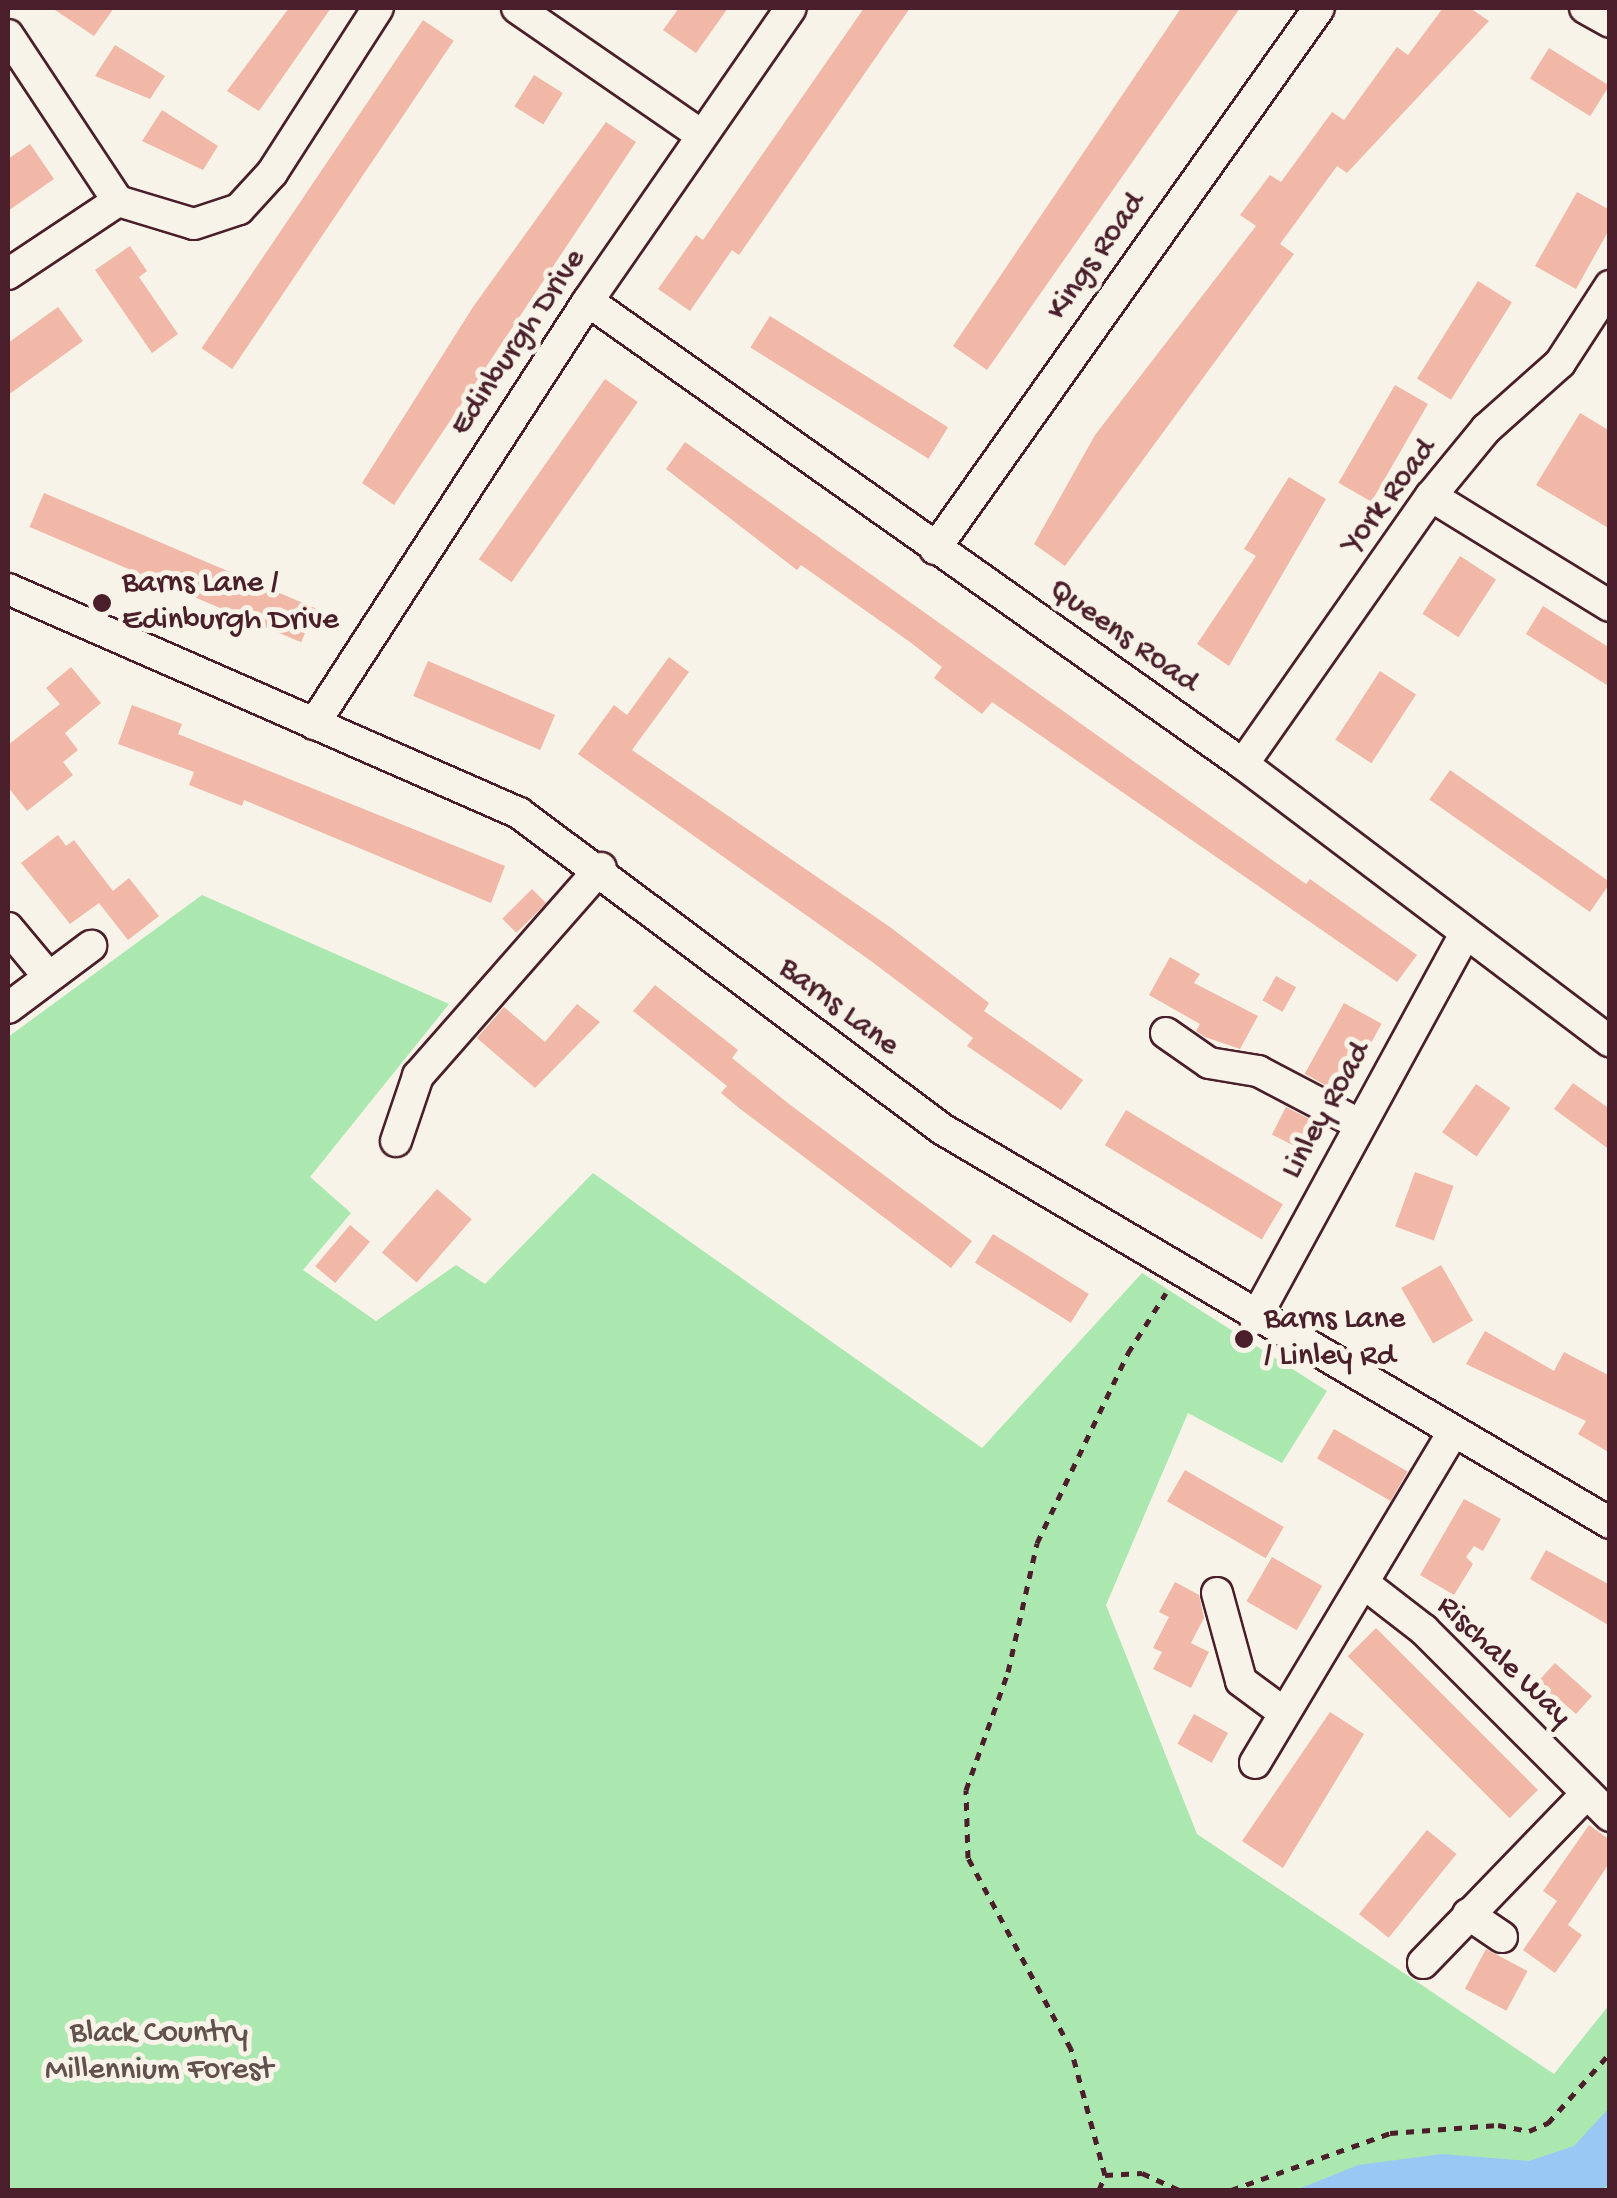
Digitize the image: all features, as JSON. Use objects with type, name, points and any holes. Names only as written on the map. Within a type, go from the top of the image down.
[{"type":"street","points":[[8,35],[118,201],[194,224],[239,210],[272,173],[378,8]]},
{"type":"street","points":[[517,8],[701,135]]},
{"type":"street","name":"Edinburgh Drive","points":[[314,724],[588,301],[791,8]]},
{"type":"street","name":"Kings Road","points":[[936,549],[1319,8]]},
{"type":"street","points":[[1585,8],[1610,22]]},
{"type":"street","points":[[8,274],[118,201]]},
{"type":"street","name":"York Road","points":[[1243,764],[1431,496],[1486,429],[1560,363],[1610,286]]},
{"type":"street","name":"Queens Road","points":[[588,301],[1243,764],[1463,938],[1610,1042]]},
{"type":"street","points":[[1431,496],[1610,606]]},
{"type":"street","name":"Barns Lane","points":[[8,589],[519,814],[600,868],[942,1130],[1178,1274],[1610,1523]]},
{"type":"street","points":[[396,1141],[418,1076],[600,868]]},
{"type":"street","points":[[8,928],[48,976]]},
{"type":"street","name":"Linley Road","points":[[1255,1319],[1463,938]]},
{"type":"street","points":[[8,1008],[91,946]]},
{"type":"street","points":[[1166,1033],[1208,1063],[1258,1071],[1360,1124]]},
{"type":"street","points":[[1255,1763],[1283,1712],[1366,1585],[1452,1434]]},
{"type":"street","name":"Rischale Way","points":[[1366,1585],[1424,1630],[1610,1816]]},
{"type":"street","points":[[1217,1593],[1241,1680],[1283,1712]]},
{"type":"street","points":[[1424,1963],[1587,1794]]},
{"type":"street","points":[[1468,1914],[1502,1937]]},
{"type":"path","points":[[1099,2190],[1104,2176],[1071,2049],[968,1858],[966,1790],[1008,1672],[1037,1543],[1128,1353],[1178,1274]]},
{"type":"path","points":[[1232,2190],[1390,2134],[1498,2125],[1529,2130],[1548,2123],[1610,2053]]},
{"type":"path","points":[[1104,2176],[1142,2173],[1179,2190]]},
{"type":"green space","name":"Black Country Millennium Forest","points":[[202,895],[449,1004],[310,1177],[351,1213],[303,1270],[376,1321],[456,1265],[485,1284],[593,1173],[982,1448],[1142,1273],[1327,1391],[1282,1463],[1188,1413],[1106,1605],[1197,1834],[1554,2074],[1609,2005],[1609,2190],[8,2190],[8,1037]]},
{"type":"water","points":[[1609,2108],[1609,2184],[1601,2190],[1296,2190],[1358,2165],[1442,2154],[1529,2161],[1574,2146]]},
{"type":"building","points":[[52,8],[114,8],[94,36]]},
{"type":"building","points":[[289,8],[331,8],[259,111],[227,91]]},
{"type":"building","points":[[679,8],[728,8],[696,53],[663,30]]},
{"type":"building","points":[[864,8],[910,8],[739,255],[732,250],[690,311],[658,289],[696,235],[703,240]]},
{"type":"building","points":[[1181,8],[1240,8],[987,370],[953,346]]},
{"type":"building","points":[[1443,8],[1470,8],[1489,21],[1347,173],[1337,166],[1280,244],[1294,254],[1065,566],[1034,544],[1095,435],[1256,226],[1240,215],[1270,175],[1281,182],[1332,112],[1344,120],[1397,47],[1408,55]]},
{"type":"building","points":[[423,20],[454,41],[232,369],[202,348]]},
{"type":"building","points":[[115,45],[165,76],[150,99],[95,76]]},
{"type":"building","points":[[1549,48],[1609,86],[1590,116],[1530,79]]},
{"type":"building","points":[[534,75],[563,93],[543,124],[514,106]]},
{"type":"building","points":[[162,110],[218,146],[203,170],[142,141]]},
{"type":"building","points":[[606,122],[636,142],[394,505],[362,483],[473,307]]},
{"type":"building","points":[[30,144],[54,179],[8,211],[8,159]]},
{"type":"building","points":[[1577,192],[1610,210],[1610,228],[1576,289],[1535,266]]},
{"type":"building","points":[[130,246],[147,271],[139,277],[178,334],[152,353],[95,270]]},
{"type":"building","points":[[1478,281],[1512,302],[1451,400],[1417,379]]},
{"type":"building","points":[[58,307],[83,341],[8,395],[8,343]]},
{"type":"building","points":[[770,316],[948,427],[928,459],[750,347]]},
{"type":"building","points":[[605,379],[638,402],[512,582],[479,559]]},
{"type":"building","points":[[1395,385],[1428,404],[1371,502],[1338,483]]},
{"type":"building","points":[[1580,413],[1610,431],[1610,529],[1536,485]]},
{"type":"building","points":[[685,442],[1306,884],[1310,879],[1417,955],[1397,982],[992,702],[982,714],[934,678],[942,667],[910,642],[801,565],[797,570],[666,469]]},
{"type":"building","points":[[1289,477],[1326,499],[1229,666],[1197,644],[1256,556],[1244,549]]},
{"type":"building","points":[[44,493],[316,608],[301,642],[30,527]]},
{"type":"building","points":[[1460,556],[1496,579],[1458,637],[1422,614]]},
{"type":"building","points":[[1543,606],[1610,648],[1610,687],[1526,634]]},
{"type":"building","points":[[669,657],[689,672],[632,750],[890,927],[989,1003],[984,1011],[1083,1080],[1061,1110],[967,1046],[973,1038],[871,961],[578,754],[614,705],[627,715]]},
{"type":"building","points":[[428,661],[555,715],[540,750],[413,696]]},
{"type":"building","points":[[71,667],[101,703],[65,733],[78,750],[63,762],[73,775],[27,811],[8,787],[8,745],[60,704],[46,688]]},
{"type":"building","points":[[1380,671],[1416,694],[1371,763],[1335,740]]},
{"type":"building","points":[[132,705],[182,724],[178,734],[505,866],[491,903],[244,800],[242,806],[189,785],[194,772],[118,744]]},
{"type":"building","points":[[1450,770],[1610,882],[1590,912],[1429,799]]},
{"type":"building","points":[[58,835],[66,846],[74,840],[113,891],[129,878],[159,916],[128,940],[99,903],[70,924],[21,863]]},
{"type":"building","points":[[532,889],[546,903],[516,933],[502,919]]},
{"type":"building","points":[[1170,957],[1200,974],[1194,983],[1258,1016],[1240,1049],[1205,1037],[1196,1031],[1200,1024],[1149,995]]},
{"type":"building","points":[[1276,976],[1296,987],[1283,1012],[1262,1000]]},
{"type":"building","points":[[655,985],[738,1050],[732,1058],[972,1241],[951,1268],[739,1108],[721,1093],[727,1086],[633,1011]]},
{"type":"building","points":[[1344,1003],[1382,1024],[1342,1095],[1305,1074]]},
{"type":"building","points":[[577,1004],[600,1022],[535,1088],[477,1038],[504,1007],[545,1042]]},
{"type":"building","points":[[1573,1083],[1610,1109],[1610,1150],[1554,1109]]},
{"type":"building","points":[[1476,1084],[1510,1108],[1477,1156],[1442,1132]]},
{"type":"building","points":[[1286,1107],[1325,1127],[1311,1155],[1272,1135]]},
{"type":"building","points":[[1126,1110],[1283,1204],[1262,1239],[1105,1145]]},
{"type":"building","points":[[1415,1172],[1454,1186],[1434,1241],[1395,1227]]},
{"type":"building","points":[[437,1189],[472,1219],[417,1283],[382,1252]]},
{"type":"building","points":[[350,1225],[370,1242],[335,1283],[315,1266]]},
{"type":"building","points":[[993,1234],[1089,1294],[1071,1323],[975,1263]]},
{"type":"building","points":[[1441,1265],[1473,1320],[1433,1343],[1401,1288]]},
{"type":"building","points":[[1485,1331],[1554,1371],[1564,1352],[1610,1376],[1610,1453],[1578,1434],[1586,1421],[1466,1364]]},
{"type":"building","points":[[1334,1429],[1408,1472],[1391,1501],[1317,1458]]},
{"type":"building","points":[[1185,1470],[1284,1527],[1266,1558],[1167,1501]]},
{"type":"building","points":[[1464,1499],[1501,1519],[1483,1551],[1474,1546],[1466,1557],[1473,1564],[1454,1595],[1420,1575]]},
{"type":"building","points":[[1546,1550],[1610,1585],[1610,1626],[1530,1579]]},
{"type":"building","points":[[1272,1557],[1322,1586],[1297,1630],[1246,1601]]},
{"type":"building","points":[[1175,1582],[1199,1595],[1204,1618],[1191,1643],[1209,1652],[1191,1688],[1153,1669],[1162,1652],[1153,1648],[1169,1617],[1159,1612]]},
{"type":"building","points":[[1376,1628],[1538,1790],[1510,1818],[1348,1656]]},
{"type":"building","points":[[1555,1663],[1592,1696],[1576,1714],[1560,1700],[1552,1709],[1530,1690]]},
{"type":"building","points":[[1330,1712],[1364,1734],[1283,1868],[1242,1841]]},
{"type":"building","points":[[1194,1714],[1228,1733],[1212,1763],[1178,1744]]},
{"type":"building","points":[[1589,1825],[1610,1840],[1610,1862],[1568,1925],[1582,1935],[1555,1973],[1523,1950],[1557,1901],[1543,1891]]},
{"type":"building","points":[[1427,1830],[1457,1854],[1389,1938],[1359,1914]]},
{"type":"building","points":[[1486,1949],[1527,1971],[1506,2011],[1465,1989]]},
{"type":"place","name":"Barns Lane / Edinburgh Drive","points":[[102,603]]},
{"type":"place","name":"Barns Lane / Linley Rd","points":[[1244,1339]]}]
